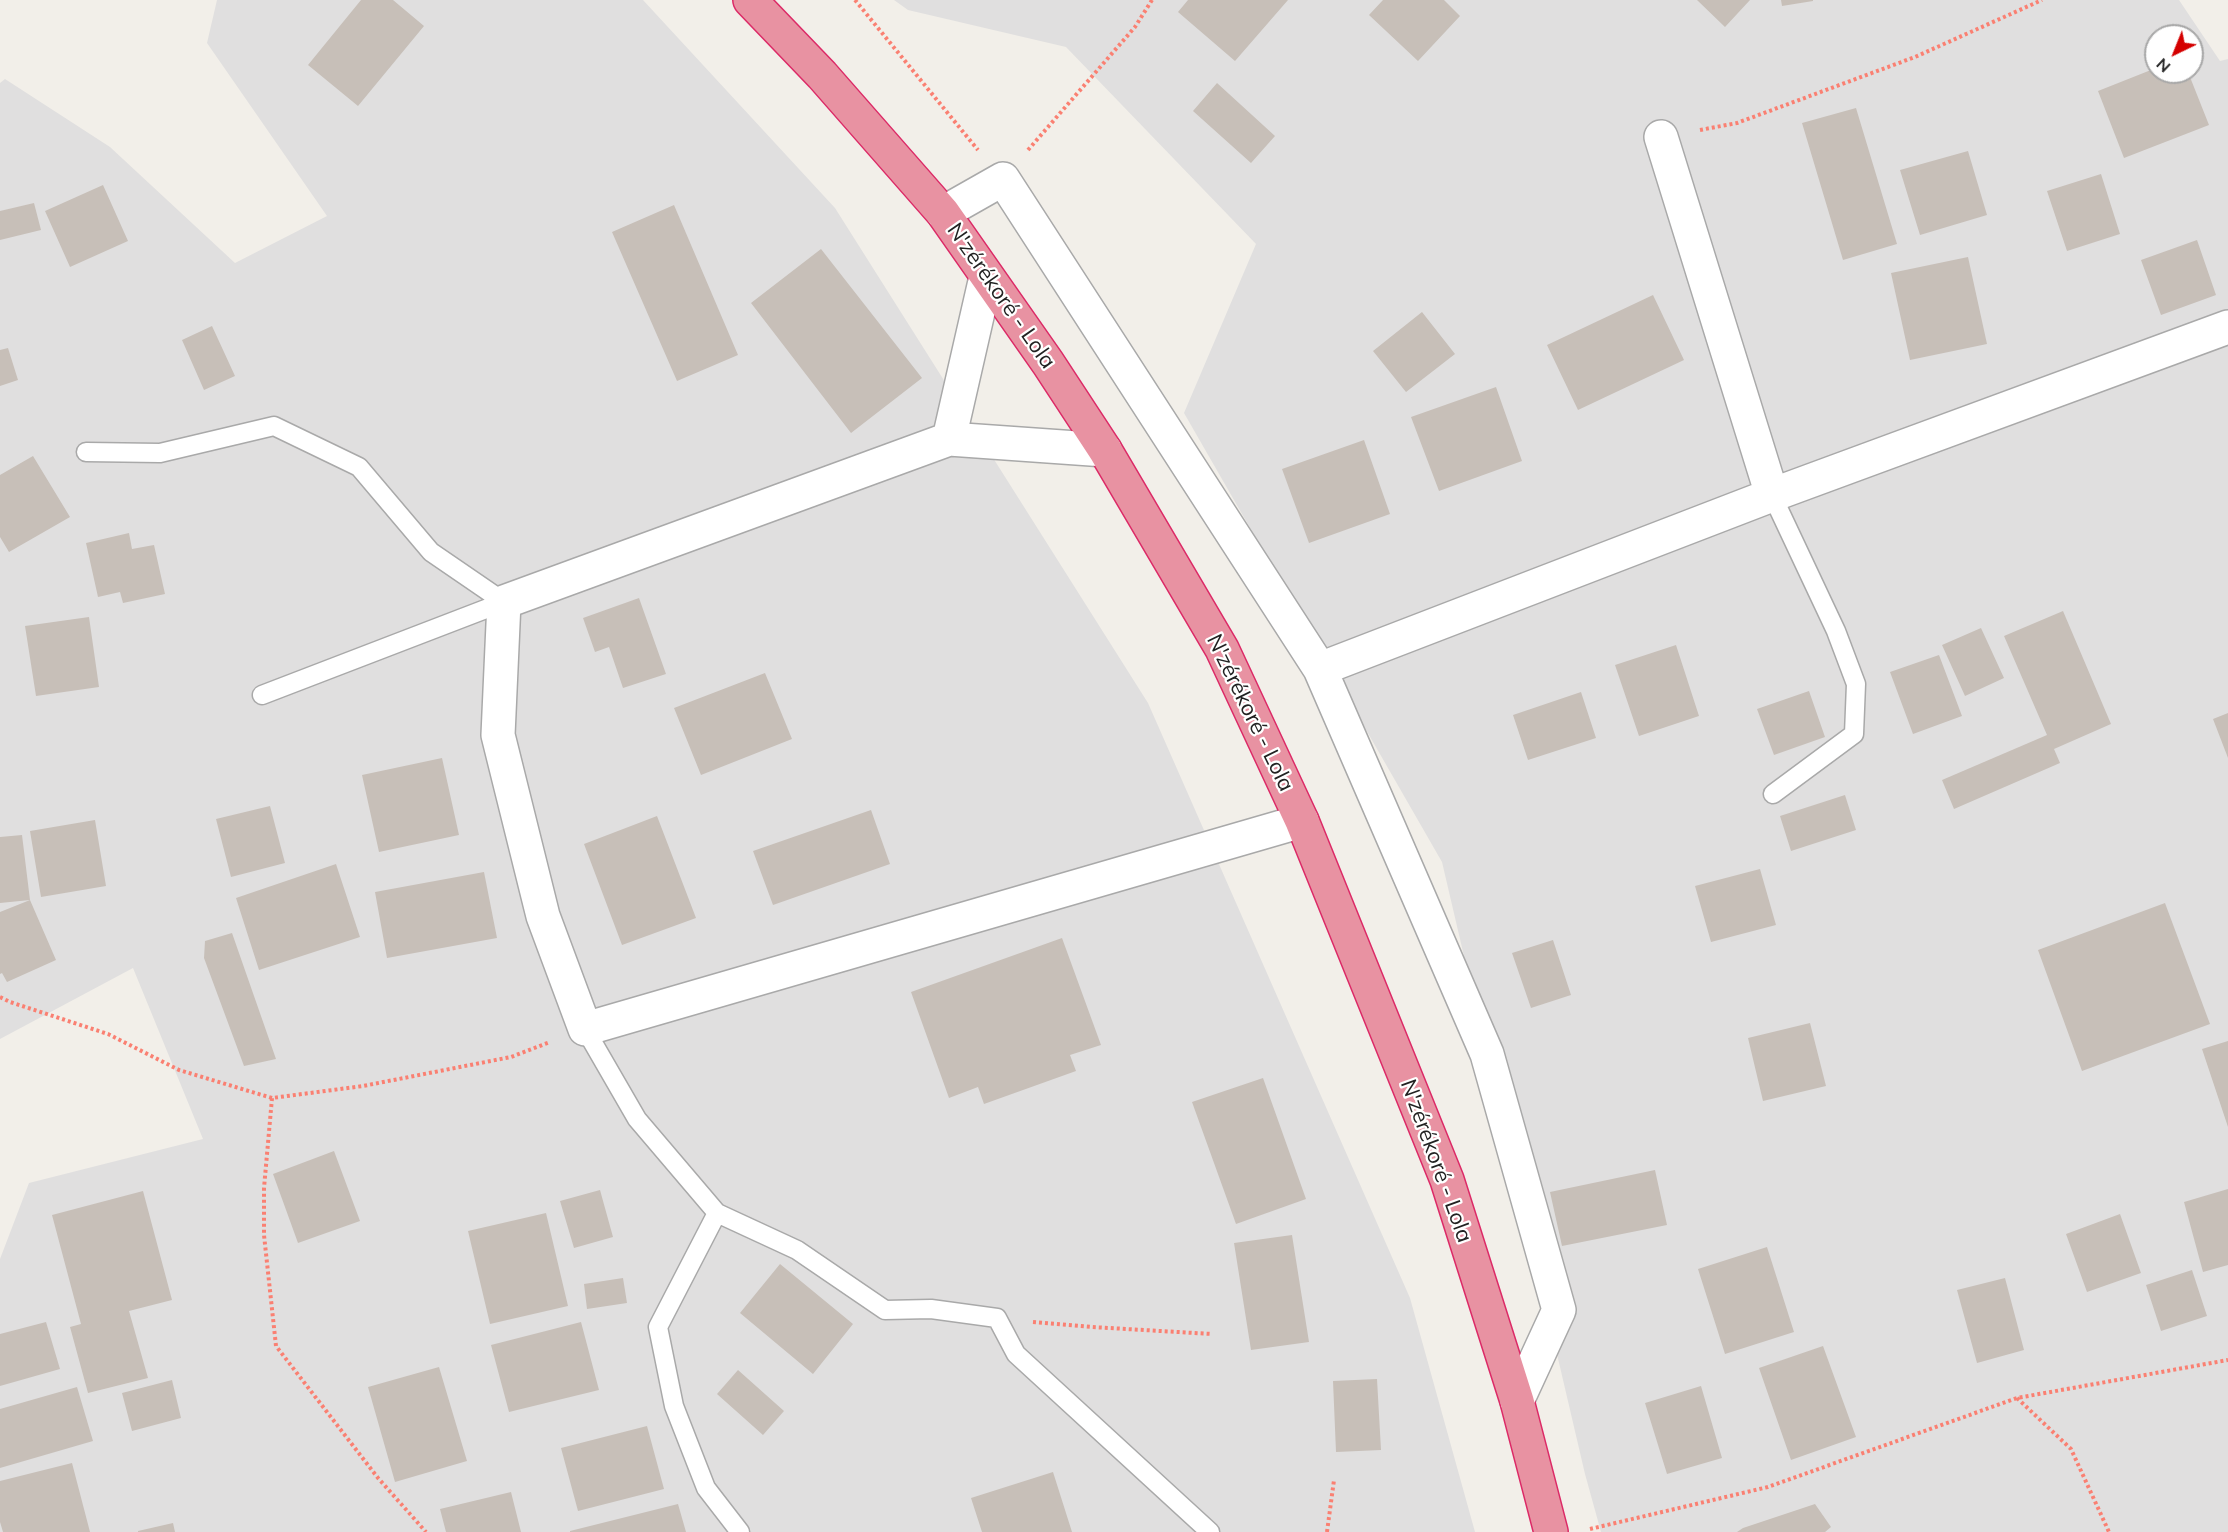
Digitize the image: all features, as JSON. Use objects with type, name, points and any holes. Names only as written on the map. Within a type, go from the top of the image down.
[{"type":"highway","name":"N'zérékoré - Lola","points":[[750,0],[822,75],[943,213],[1106,450],[1222,649],[1302,821],[1447,1180],[1517,1401],[1551,1532]]},
{"type":"street","points":[[1661,137],[1772,495]]},
{"type":"street","points":[[943,213],[1003,179],[1320,669],[1487,1054],[1560,1310],[1517,1401]]},
{"type":"street","points":[[949,439],[986,277]]},
{"type":"street","points":[[1320,669],[1772,495],[2228,327]]},
{"type":"street","points":[[1106,450],[949,439],[504,602],[498,735],[543,916],[585,1029],[1302,821]]},
{"type":"lane","points":[[86,452],[160,453],[274,426],[359,468],[431,552],[504,602]]},
{"type":"lane","points":[[1772,495],[1836,631],[1856,684],[1854,734],[1773,794]]},
{"type":"lane","points":[[262,695],[504,602]]},
{"type":"lane","points":[[585,1029],[637,1119],[717,1213],[796,1250],[885,1311],[931,1309],[996,1318],[1016,1354],[1210,1532]]},
{"type":"lane","points":[[717,1213],[658,1327],[674,1406],[702,1478],[706,1488],[740,1532]]},
{"type":"path","points":[[855,0],[1003,179],[1135,27],[1152,0]]},
{"type":"path","points":[[1661,137],[1737,123],[1915,57],[2042,0]]},
{"type":"path","points":[[0,997],[108,1034],[179,1070],[272,1098],[363,1086],[511,1056],[585,1029]]},
{"type":"path","points":[[272,1098],[264,1188],[264,1235],[276,1346],[378,1478],[426,1532]]},
{"type":"path","points":[[996,1318],[1092,1327],[1212,1334]]},
{"type":"path","points":[[1588,1529],[1768,1487],[2017,1398],[2228,1360]]},
{"type":"path","points":[[2017,1398],[2071,1449],[2109,1532]]},
{"type":"path","points":[[1327,1532],[1334,1480]]},
{"type":"shaded area","points":[[217,0],[643,0],[835,208],[1148,703],[1410,1298],[1475,1532],[0,1532],[0,1259],[29,1183],[203,1139],[133,968],[0,1039],[0,83],[5,79],[110,147],[235,263],[327,216],[207,43]]},
{"type":"shaded area","points":[[894,0],[2179,0],[2195,24],[2144,24],[2144,84],[2204,84],[2204,37],[2220,61],[2228,59],[2228,1532],[1601,1532],[1585,1474],[1442,862],[1184,413],[1256,244],[1066,47],[908,10]]},
{"type":"building","points":[[361,0],[393,0],[424,26],[358,106],[308,65]]},
{"type":"building","points":[[1188,0],[1288,0],[1235,61],[1178,12]]},
{"type":"building","points":[[1383,0],[1444,0],[1460,16],[1418,61],[1369,15]]},
{"type":"building","points":[[1697,0],[1750,0],[1725,27]]},
{"type":"building","points":[[1781,0],[1813,0],[1813,1],[1782,6]]},
{"type":"building","points":[[2144,73],[2144,84],[2193,84],[2209,125],[2124,158],[2098,91]]},
{"type":"building","points":[[1217,83],[1275,136],[1251,163],[1193,111]]},
{"type":"building","points":[[1856,108],[1897,244],[1843,260],[1802,123]]},
{"type":"building","points":[[1968,151],[1987,215],[1920,235],[1900,170]]},
{"type":"building","points":[[2101,174],[2120,234],[2067,251],[2047,191]]},
{"type":"building","points":[[103,185],[128,241],[70,267],[45,211]]},
{"type":"building","points":[[34,203],[41,230],[0,240],[0,211]]},
{"type":"building","points":[[674,205],[738,355],[677,381],[612,232]]},
{"type":"building","points":[[2197,240],[2216,295],[2161,315],[2141,260]]},
{"type":"building","points":[[821,249],[922,378],[851,433],[751,303]]},
{"type":"building","points":[[1968,257],[1987,344],[1910,360],[1891,273]]},
{"type":"building","points":[[1653,295],[1684,360],[1578,410],[1547,345]]},
{"type":"building","points":[[1422,312],[1455,354],[1406,392],[1373,351]]},
{"type":"building","points":[[212,326],[235,376],[204,390],[182,340]]},
{"type":"building","points":[[8,348],[18,380],[0,386],[0,350]]},
{"type":"building","points":[[1496,387],[1522,461],[1439,491],[1411,417]]},
{"type":"building","points":[[1364,440],[1390,514],[1309,543],[1282,469]]},
{"type":"building","points":[[33,456],[70,517],[9,552],[0,537],[0,475]]},
{"type":"building","points":[[129,533],[132,549],[154,545],[165,594],[123,603],[120,592],[98,597],[86,543]]},
{"type":"building","points":[[639,598],[666,674],[623,688],[609,647],[595,652],[583,618]]},
{"type":"building","points":[[2063,611],[2111,724],[2054,749],[2060,763],[1954,809],[1942,780],[2047,735],[2004,636]]},
{"type":"building","points":[[89,617],[99,687],[36,696],[25,626]]},
{"type":"building","points":[[1981,628],[2004,678],[1965,696],[1942,645]]},
{"type":"building","points":[[1676,645],[1699,716],[1639,736],[1615,665]]},
{"type":"building","points":[[1939,655],[1962,716],[1913,734],[1890,672]]},
{"type":"building","points":[[765,673],[792,739],[701,775],[674,708]]},
{"type":"building","points":[[1809,691],[1825,737],[1774,755],[1757,709]]},
{"type":"building","points":[[1581,692],[1596,738],[1528,760],[1513,715]]},
{"type":"building","points":[[2228,713],[2228,758],[2213,719]]},
{"type":"building","points":[[442,758],[459,835],[379,852],[362,775]]},
{"type":"building","points":[[1845,795],[1856,830],[1791,851],[1780,816]]},
{"type":"building","points":[[270,806],[285,863],[231,877],[216,819]]},
{"type":"building","points":[[871,810],[890,864],[773,905],[753,851]]},
{"type":"building","points":[[657,816],[696,918],[622,945],[584,844]]},
{"type":"building","points":[[95,820],[106,886],[41,897],[30,831]]},
{"type":"building","points":[[22,835],[30,900],[0,903],[0,837]]},
{"type":"building","points":[[336,864],[360,937],[259,970],[236,898]]},
{"type":"building","points":[[1760,869],[1776,925],[1711,942],[1695,886]]},
{"type":"building","points":[[484,872],[497,938],[387,958],[375,892]]},
{"type":"building","points":[[30,900],[56,960],[7,982],[2,973],[0,974],[0,912]]},
{"type":"building","points":[[2165,903],[2210,1024],[2082,1071],[2038,950]]},
{"type":"building","points":[[232,933],[276,1059],[244,1066],[204,958],[205,941]]},
{"type":"building","points":[[1062,938],[1101,1045],[1070,1055],[1076,1071],[984,1104],[978,1087],[949,1098],[911,992]]},
{"type":"building","points":[[1553,940],[1571,995],[1531,1008],[1512,953]]},
{"type":"building","points":[[1810,1023],[1826,1086],[1763,1101],[1748,1038]]},
{"type":"building","points":[[2228,1041],[2228,1127],[2202,1049]]},
{"type":"building","points":[[1263,1078],[1306,1199],[1236,1224],[1192,1102]]},
{"type":"building","points":[[334,1151],[360,1221],[298,1243],[273,1174]]},
{"type":"building","points":[[1655,1170],[1667,1225],[1562,1246],[1550,1192]]},
{"type":"building","points":[[2228,1189],[2228,1265],[2203,1272],[2184,1202]]},
{"type":"building","points":[[600,1190],[613,1237],[574,1248],[560,1201]]},
{"type":"building","points":[[143,1191],[172,1300],[129,1311],[148,1378],[88,1393],[70,1327],[81,1324],[52,1215]]},
{"type":"building","points":[[546,1213],[568,1306],[490,1324],[468,1231]]},
{"type":"building","points":[[2120,1214],[2141,1273],[2087,1292],[2066,1234]]},
{"type":"building","points":[[1292,1235],[1309,1342],[1251,1350],[1234,1243]]},
{"type":"building","points":[[1767,1247],[1794,1332],[1725,1354],[1698,1269]]},
{"type":"building","points":[[780,1264],[853,1324],[813,1374],[740,1313]]},
{"type":"building","points":[[2192,1270],[2207,1316],[2161,1331],[2146,1285]]},
{"type":"building","points":[[623,1278],[627,1303],[587,1309],[584,1284]]},
{"type":"building","points":[[2005,1278],[2024,1350],[1977,1363],[1957,1290]]},
{"type":"building","points":[[46,1322],[60,1369],[0,1386],[0,1334]]},
{"type":"building","points":[[581,1322],[599,1390],[509,1412],[491,1345]]},
{"type":"building","points":[[1823,1346],[1856,1437],[1791,1460],[1759,1368]]},
{"type":"building","points":[[439,1367],[467,1461],[395,1482],[368,1387]]},
{"type":"building","points":[[738,1370],[784,1411],[763,1435],[717,1394]]},
{"type":"building","points":[[1377,1379],[1381,1450],[1336,1452],[1333,1381]]},
{"type":"building","points":[[172,1380],[181,1418],[132,1431],[122,1393]]},
{"type":"building","points":[[1701,1386],[1722,1458],[1667,1474],[1645,1403]]},
{"type":"building","points":[[77,1387],[93,1441],[0,1468],[0,1409]]},
{"type":"building","points":[[647,1426],[664,1489],[578,1511],[561,1448]]},
{"type":"building","points":[[72,1463],[90,1532],[3,1532],[0,1522],[0,1481]]},
{"type":"building","points":[[1053,1472],[1072,1532],[982,1532],[971,1498]]},
{"type":"building","points":[[511,1492],[521,1532],[446,1532],[440,1509]]},
{"type":"building","points":[[678,1504],[686,1532],[570,1532],[570,1531]]},
{"type":"building","points":[[1815,1504],[1831,1527],[1825,1532],[1737,1532],[1743,1528]]},
{"type":"building","points":[[173,1523],[175,1532],[138,1532],[138,1531]]}]
